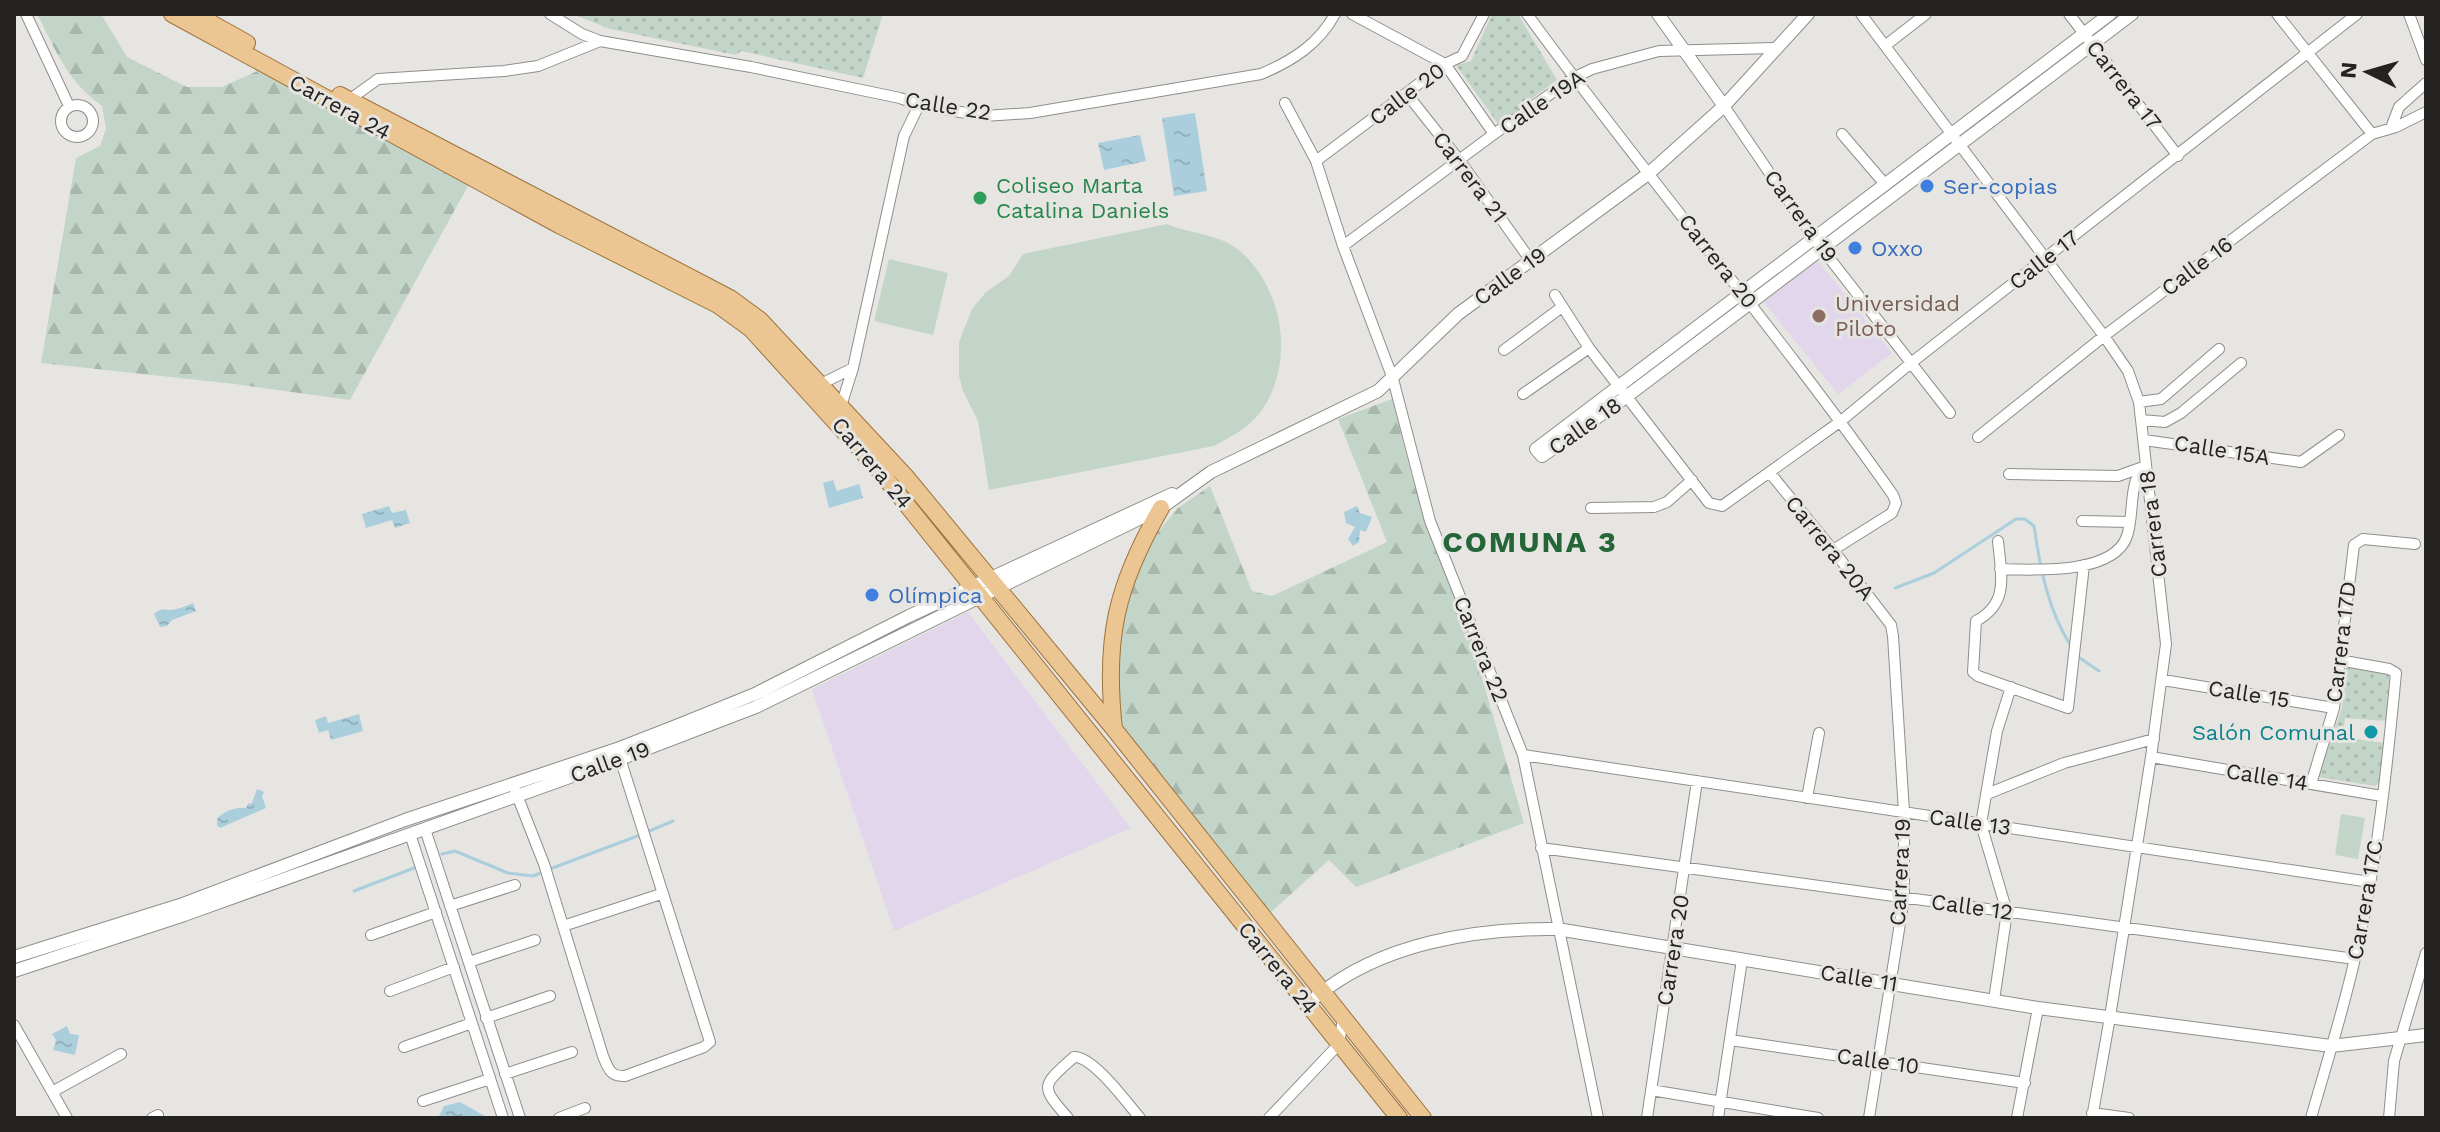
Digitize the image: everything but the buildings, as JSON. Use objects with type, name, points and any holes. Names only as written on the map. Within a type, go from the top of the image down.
[{"type":"main road","name":"Carrera 24","points":[[195,14],[349,100],[730,298],[760,320],[907,478],[985,588],[1399,1118]]},
{"type":"main road","name":"Carrera 24","points":[[175,15],[364,121],[718,305],[751,329],[1114,729],[1423,1118]]},
{"type":"main road","points":[[1114,729],[1109,683],[1111,637],[1138,548],[1161,508]]},
{"type":"street","points":[[26,14],[69,106]]},
{"type":"street","points":[[550,14],[600,41]]},
{"type":"street","name":"Calle 22","points":[[600,41],[751,67],[900,98],[919,105],[984,116],[1015,114],[1261,74],[1283,65],[1306,50],[1335,14]]},
{"type":"street","points":[[1352,14],[1445,64],[1494,134]]},
{"type":"street","name":"Calle 22","points":[[1329,25],[1352,14]]},
{"type":"street","name":"Calle 20","points":[[1316,161],[1445,64],[1462,56],[1484,14]]},
{"type":"street","name":"Carrera 20","points":[[1527,14],[1573,78],[1841,421],[1893,495],[1896,503],[1892,513],[1833,550]]},
{"type":"street","name":"Carrera 19","points":[[1658,14],[1818,242],[1950,413]]},
{"type":"street","name":"Calle 19","points":[[1068,548],[1161,508],[1211,472],[1378,391],[1458,314],[1648,174],[1724,106],[1808,14]]},
{"type":"street","name":"Carrera 18","points":[[1861,14],[2104,336],[2128,371],[2139,402],[2165,624],[2163,680],[2092,1116]]},
{"type":"street","points":[[1886,45],[1926,14]]},
{"type":"street","name":"Carrera 17","points":[[2069,14],[2178,156]]},
{"type":"street","name":"Calle 18","points":[[1622,392],[1536,449],[1542,456],[1956,138],[2110,14]]},
{"type":"street","name":"Calle 18","points":[[1818,242],[1884,183],[2093,45],[2132,14]]},
{"type":"street","points":[[2277,14],[2372,134]]},
{"type":"street","name":"Calle 17","points":[[1692,480],[1714,506],[1729,504],[1841,421],[2357,14]]},
{"type":"street","points":[[2409,14],[2426,60]]},
{"type":"street","points":[[349,100],[378,79],[527,68],[600,41]]},
{"type":"street","name":"Calle 19A","points":[[1343,246],[1494,134],[1573,78],[1592,69],[1684,49],[1775,48]]},
{"type":"street","points":[[2391,128],[2399,107],[2426,83]]},
{"type":"street","name":"Carrera 21","points":[[1407,94],[1460,161],[1531,261]]},
{"type":"street","name":"Carrera 22","points":[[1285,103],[1316,161],[1343,246],[1393,379],[1430,521],[1523,755],[1598,1118]]},
{"type":"street","points":[[841,406],[853,368],[904,136],[919,105]]},
{"type":"street","name":"Calle 16","points":[[1978,437],[2104,336],[2372,134],[2426,112]]},
{"type":"street","points":[[1842,134],[1884,183]]},
{"type":"street","points":[[1555,295],[1589,348],[1692,480],[1667,502],[1654,507],[1591,508]]},
{"type":"street","points":[[1504,350],[1562,307]]},
{"type":"street","points":[[1523,394],[1589,348]]},
{"type":"street","points":[[2139,402],[2161,399],[2219,349]]},
{"type":"street","points":[[2141,420],[2165,422],[2181,413],[2241,363]]},
{"type":"street","points":[[821,384],[853,368]]},
{"type":"street","name":"Calle 15A","points":[[2144,440],[2301,462],[2339,435]]},
{"type":"street","points":[[2000,569],[2084,565],[2117,553],[2127,538],[2136,480],[2146,468]]},
{"type":"street","name":"Calle 15A","points":[[2009,474],[2118,476],[2146,468]]},
{"type":"street","name":"Carrera 20A","points":[[1770,473],[1891,625]]},
{"type":"street","name":"Calle 19","points":[[14,957],[62,949],[184,915],[425,829],[515,790],[618,754],[755,694],[909,616],[985,588],[1166,496],[1179,493]]},
{"type":"street","points":[[2082,521],[2130,522]]},
{"type":"street","name":"Carrera 17D","points":[[2311,784],[2334,708],[2354,545],[2363,539],[2415,544]]},
{"type":"street","points":[[1998,541],[1999,600],[1990,613],[1976,621],[1972,668],[1978,676],[2068,708],[2084,565]]},
{"type":"street","name":"Carrera 19","points":[[1869,1118],[1904,898],[1904,812],[1891,625]]},
{"type":"street","name":"Carrera 17C","points":[[2311,1118],[2355,959],[2370,882],[2395,677],[2394,670],[2339,660]]},
{"type":"street","name":"Calle 15","points":[[2163,680],[2334,708]]},
{"type":"street","points":[[1994,1000],[2007,912],[1981,824],[1997,731],[2011,687]]},
{"type":"street","points":[[1807,798],[1819,733]]},
{"type":"street","points":[[1987,794],[2064,763],[2154,739]]},
{"type":"street","points":[[515,790],[544,864],[608,1069],[614,1076],[625,1076],[704,1047],[710,1042],[618,754]]},
{"type":"street","name":"Calle 13","points":[[1523,755],[2370,882]]},
{"type":"street","name":"Calle 14","points":[[2151,757],[2382,796]]},
{"type":"street","name":"Carrera 20","points":[[1647,1118],[1697,781]]},
{"type":"street","name":"Calle 19","points":[[14,971],[62,949],[405,820],[515,790]]},
{"type":"street","points":[[420,815],[520,1118]]},
{"type":"street","points":[[405,820],[503,1118]]},
{"type":"street","name":"Calle 12","points":[[1541,848],[2355,959]]},
{"type":"street","points":[[450,906],[515,885]]},
{"type":"street","points":[[563,926],[661,894]]},
{"type":"street","points":[[371,935],[436,912]]},
{"type":"street","name":"Calle 11","points":[[1308,1005],[1356,971],[1406,949],[1499,931],[1557,929],[2038,1008],[2331,1046],[2426,1035]]},
{"type":"street","points":[[469,962],[535,940]]},
{"type":"street","points":[[2389,1118],[2394,1061],[2426,953]]},
{"type":"street","points":[[1718,1118],[1742,960]]},
{"type":"street","points":[[390,991],[454,967]]},
{"type":"street","points":[[486,1018],[550,996]]},
{"type":"street","points":[[2017,1118],[2038,1008]]},
{"type":"street","points":[[1269,1118],[1339,1044],[1343,1018]]},
{"type":"street","points":[[404,1047],[472,1023]]},
{"type":"street","points":[[14,1025],[67,1118]]},
{"type":"street","name":"Calle 10","points":[[1730,1040],[2025,1083]]},
{"type":"street","points":[[505,1074],[572,1052]]},
{"type":"street","points":[[52,1092],[121,1054]]},
{"type":"street","points":[[1068,1118],[1046,1089],[1049,1081],[1074,1057],[1079,1056],[1101,1073],[1140,1118]]},
{"type":"street","points":[[423,1101],[490,1079]]},
{"type":"street","points":[[1651,1090],[1785,1115],[1818,1118]]},
{"type":"street","points":[[559,1118],[585,1108]]},
{"type":"street","points":[[2092,1116],[2129,1118]]},
{"type":"shaded area","name":"Universidad Piloto","points":[[1817,260],[1892,353],[1838,394],[1763,301]]},
{"type":"shaded area","points":[[968,612],[1131,828],[894,931],[812,689]]},
{"type":"green space","points":[[37,14],[101,14],[127,57],[187,87],[222,87],[257,71],[469,184],[350,400],[41,363],[76,158],[100,146],[106,129],[102,106],[71,75]]},
{"type":"green space","points":[[572,14],[883,14],[863,78],[741,51],[736,55],[610,29]]},
{"type":"green space","points":[[1492,14],[1518,14],[1557,80],[1498,124],[1456,65],[1471,61]]},
{"type":"green space","points":[[1167,224],[1228,243],[1252,264],[1265,283],[1280,326],[1281,350],[1271,394],[1259,414],[1233,436],[1214,446],[989,490],[978,421],[959,376],[959,342],[972,309],[986,292],[1009,276],[1023,254]]},
{"type":"green space","points":[[889,259],[948,273],[933,335],[874,321]]},
{"type":"green space","points":[[1392,399],[1411,474],[1430,534],[1467,626],[1524,823],[1356,887],[1329,860],[1270,913],[1143,755],[1122,724],[1115,671],[1127,594],[1146,546],[1178,508],[1210,486],[1252,591],[1272,596],[1387,542],[1338,419]]},
{"type":"green space","points":[[2346,662],[2384,669],[2389,677],[2386,721],[2345,718],[2343,737],[2384,743],[2379,783],[2375,786],[2318,777],[2342,708]]},
{"type":"green space","points":[[2341,814],[2365,818],[2358,859],[2335,855]]},
{"type":"water","points":[[1195,113],[1207,191],[1174,196],[1162,118]]},
{"type":"water","points":[[1140,135],[1146,161],[1104,170],[1098,143]]},
{"type":"water","points":[[833,480],[837,491],[859,484],[863,498],[829,508],[823,483]]},
{"type":"water","points":[[389,506],[392,513],[406,510],[410,523],[395,528],[392,520],[366,528],[362,514]]},
{"type":"water","points":[[1357,506],[1360,513],[1372,517],[1366,532],[1360,530],[1359,542],[1353,546],[1348,539],[1355,527],[1346,523],[1344,512]]},
{"type":"water","points":[[193,603],[196,611],[160,627],[154,614]]},
{"type":"water","points":[[359,714],[363,731],[331,740],[328,730],[319,733],[315,720],[326,716],[328,723]]},
{"type":"water","points":[[257,789],[264,792],[262,796],[266,808],[220,828],[217,825],[217,819],[223,814],[246,808],[252,803]]},
{"type":"water","points":[[67,1026],[70,1034],[79,1035],[75,1055],[53,1050],[56,1040],[52,1034]]},
{"type":"water","points":[[460,1102],[484,1118],[438,1118],[444,1106]]},
{"type":"waterway","points":[[1895,588],[1934,573],[2016,519],[2025,519],[2034,526],[2051,603],[2071,646]]},
{"type":"waterway","points":[[2077,656],[2099,671]]},
{"type":"waterway","points":[[647,832],[673,821]]},
{"type":"waterway","points":[[550,869],[640,835]]},
{"type":"waterway","points":[[442,854],[455,851],[508,873],[533,876],[543,872]]},
{"type":"waterway","points":[[354,891],[414,868]]},
{"type":"place","name":"Ser-copias","points":[[1927,186]]},
{"type":"place","name":"Coliseo Marta Catalina Daniels","points":[[980,198]]},
{"type":"place","name":"Oxxo","points":[[1855,248]]},
{"type":"place","name":"Universidad Piloto","points":[[1819,316]]},
{"type":"place","name":"Olímpica","points":[[872,595]]},
{"type":"place","name":"Salón Comunal","points":[[2371,732]]},
{"type":"district","name":"COMUNA 3","points":[[1530,541]]}]
